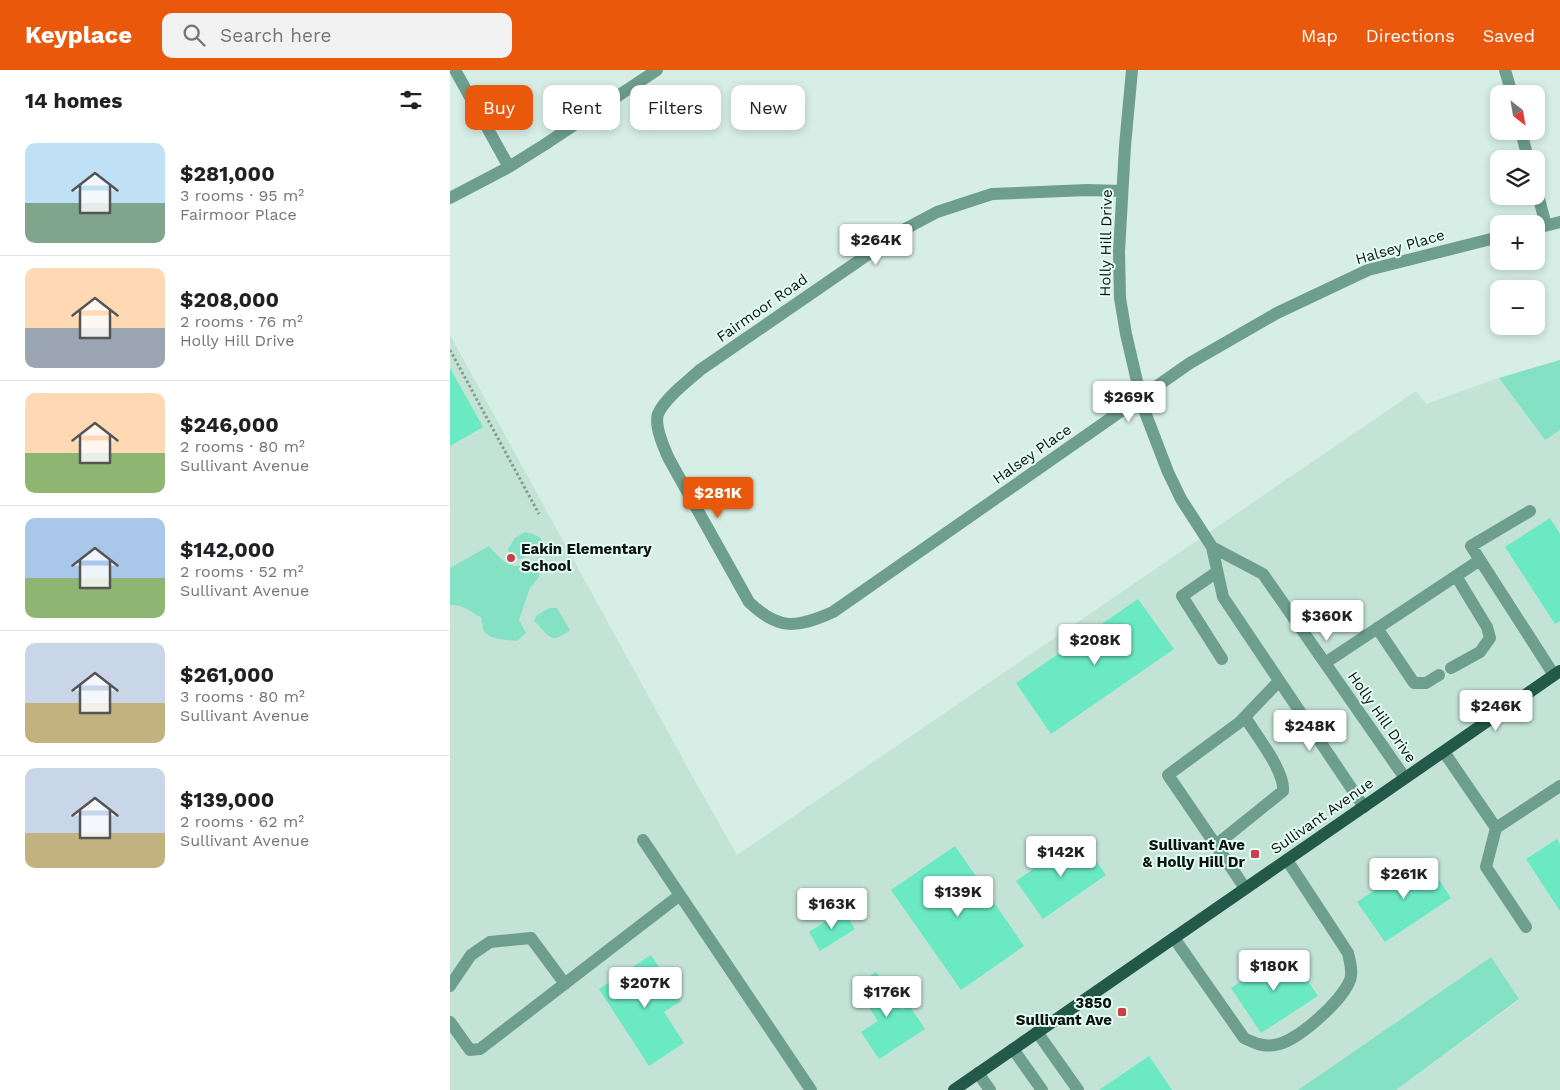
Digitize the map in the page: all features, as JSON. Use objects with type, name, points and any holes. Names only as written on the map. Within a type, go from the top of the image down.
[{"type":"main road","name":"Sullivant Avenue","points":[[954,1090],[1557,673]]},
{"type":"street","points":[[455,70],[509,167]]},
{"type":"street","points":[[450,198],[509,167],[657,70]]},
{"type":"street","name":"Holly Hill Drive","points":[[1132,70],[1122,191],[1119,252],[1120,298],[1126,334],[1141,398],[1156,444],[1168,472],[1181,499],[1212,547],[1222,597],[1364,807]]},
{"type":"street","points":[[1505,70],[1509,85]]},
{"type":"street","name":"Fairmoor Road","points":[[781,623],[763,616],[749,602],[669,459],[660,438],[658,414],[673,393],[700,370],[905,229],[937,212],[992,194],[1087,190],[1122,191]]},
{"type":"street","points":[[1545,225],[1560,222]]},
{"type":"street","name":"Halsey Place","points":[[781,623],[812,622],[833,612],[1190,363],[1277,313],[1368,270],[1490,239]]},
{"type":"street","points":[[1530,511],[1471,546],[1557,673]]},
{"type":"street","name":"Holly Hill Drive","points":[[1212,547],[1263,574],[1405,778]]},
{"type":"street","points":[[1325,662],[1480,560]]},
{"type":"street","points":[[1217,572],[1182,596],[1222,659]]},
{"type":"street","points":[[1451,668],[1480,652],[1490,638],[1487,627],[1456,576]]},
{"type":"street","points":[[1377,628],[1414,683],[1426,683],[1439,675]]},
{"type":"street","points":[[1245,888],[1168,775],[1245,717],[1279,681]]},
{"type":"street","points":[[1216,845],[1283,791],[1284,783],[1279,771],[1245,717]]},
{"type":"street","points":[[1444,752],[1496,828]]},
{"type":"street","points":[[1526,927],[1486,867],[1496,828],[1560,786]]},
{"type":"street","points":[[643,840],[811,1090]]},
{"type":"street","points":[[1174,938],[1244,1038],[1260,1045],[1275,1045],[1290,1039],[1327,1011],[1342,995],[1350,979],[1348,953],[1287,860]]},
{"type":"street","points":[[450,1022],[470,1050],[480,1049],[680,895]]},
{"type":"street","points":[[450,986],[471,955],[490,942],[531,938],[565,984]]},
{"type":"street","points":[[1037,1032],[1078,1090]]},
{"type":"street","points":[[1013,1049],[1042,1090]]},
{"type":"street","points":[[978,1073],[990,1090]]},
{"type":"path","points":[[450,350],[539,514]]},
{"type":"shaded area","points":[[450,335],[737,855],[1416,391],[1426,404],[1499,378],[1545,440],[1560,430],[1560,1090],[1396,1090],[1519,1000],[1491,957],[1298,1090],[450,1090]]},
{"type":"green space","points":[[1560,360],[1560,430],[1545,440],[1499,378]]},
{"type":"green space","points":[[525,532],[541,538],[541,550],[520,559],[510,557],[508,549],[515,538]]},
{"type":"green space","points":[[489,546],[502,559],[514,566],[534,562],[539,568],[539,577],[530,588],[519,620],[526,633],[517,641],[498,639],[485,633],[481,617],[463,607],[450,605],[450,568]]},
{"type":"green space","points":[[549,608],[557,608],[570,630],[563,635],[553,638],[546,634],[534,621],[536,616]]},
{"type":"green space","points":[[1491,957],[1519,999],[1396,1090],[1298,1090]]},
{"type":"building","points":[[450,368],[483,427],[450,446]]},
{"type":"building","points":[[1550,518],[1560,534],[1560,621],[1555,624],[1505,547]]},
{"type":"building","points":[[1138,599],[1174,649],[1051,734],[1016,683]]},
{"type":"building","points":[[1079,837],[1106,875],[1043,919],[1016,881]]},
{"type":"building","points":[[1557,839],[1560,844],[1560,911],[1526,859]]},
{"type":"building","points":[[955,846],[1024,946],[961,990],[891,890]]},
{"type":"building","points":[[1424,857],[1451,898],[1385,942],[1357,902]]},
{"type":"building","points":[[843,910],[855,929],[820,951],[809,932]]},
{"type":"building","points":[[1288,951],[1318,996],[1261,1033],[1231,988]]},
{"type":"building","points":[[651,955],[681,1001],[664,1012],[684,1043],[649,1066],[599,989]]},
{"type":"building","points":[[876,972],[902,1010],[909,1005],[925,1029],[879,1059],[861,1032],[878,1021],[855,986]]},
{"type":"building","points":[[1149,1056],[1172,1090],[1099,1090]]},
{"type":"place","name":"Eakin Elementary School","points":[[511,558]]},
{"type":"place","name":"Sullivant Ave & Holly Hill Dr","points":[[1255,854]]},
{"type":"place","name":"3850 Sullivant Ave","points":[[1122,1012]]}]
